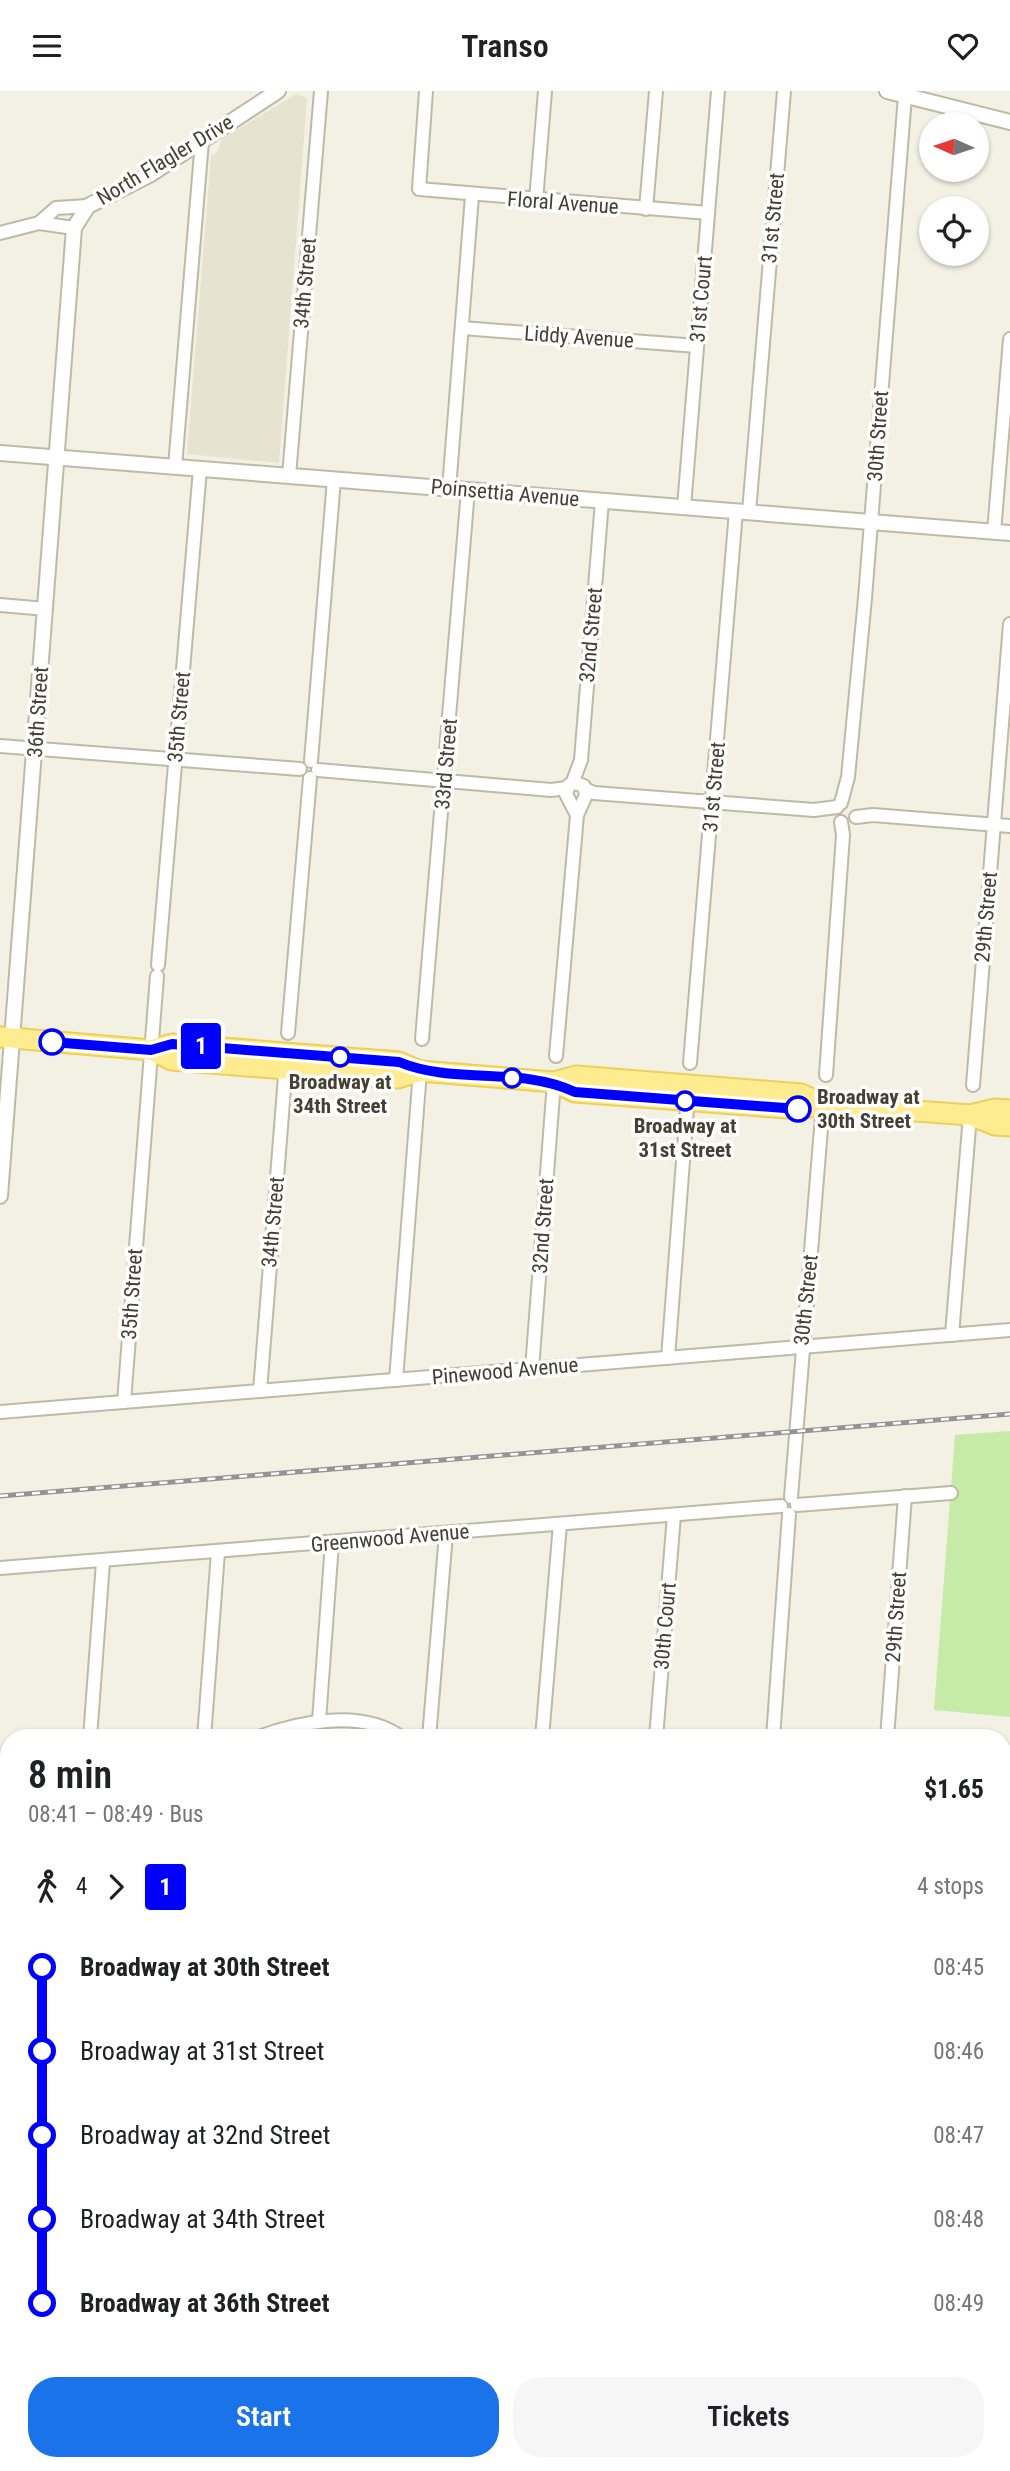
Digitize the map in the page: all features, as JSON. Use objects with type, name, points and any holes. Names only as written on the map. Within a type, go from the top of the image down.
[{"type":"main road","points":[[6,1038],[151,1050],[172,1044],[286,1061],[399,1062],[420,1071],[554,1082],[576,1076],[688,1093],[801,1094],[823,1104],[970,1115],[995,1125],[1010,1126]]},
{"type":"main road","points":[[970,1115],[995,1109],[1010,1110]]},
{"type":"street","name":"North Flagler Drive","points":[[39,223],[56,208],[88,206],[151,174],[278,91]]},
{"type":"street","name":"34th Street","points":[[289,476],[321,91]]},
{"type":"street","name":"Floral Avenue","points":[[426,91],[419,190],[708,213]]},
{"type":"street","points":[[536,201],[545,91]]},
{"type":"street","points":[[646,209],[656,91]]},
{"type":"street","name":"31st Court","points":[[684,507],[719,91]]},
{"type":"street","name":"31st Street","points":[[690,1063],[713,802],[784,91]]},
{"type":"street","points":[[887,91],[1010,122]]},
{"type":"street","name":"30th Street","points":[[825,1075],[905,96]]},
{"type":"street","points":[[175,467],[202,141]]},
{"type":"street","points":[[449,489],[472,196]]},
{"type":"street","name":"North Flagler Drive","points":[[0,233],[39,223],[74,228],[88,206]]},
{"type":"street","name":"36th Street","points":[[0,1196],[6,1038],[35,748],[74,228]]},
{"type":"street","name":"Liddy Avenue","points":[[461,328],[697,346]]},
{"type":"street","points":[[994,532],[1010,339]]},
{"type":"street","name":"Poinsettia Avenue","points":[[0,453],[1010,533]]},
{"type":"street","name":"35th Street","points":[[124,1402],[200,469]]},
{"type":"street","points":[[288,1033],[313,770],[334,479]]},
{"type":"street","name":"33rd Street","points":[[422,1039],[468,490]]},
{"type":"street","name":"32nd Street","points":[[556,1056],[602,501]]},
{"type":"street","points":[[0,605],[46,608]]},
{"type":"street","name":"29th Street","points":[[973,1085],[1010,624]]},
{"type":"street","points":[[0,746],[300,769],[304,762],[313,770],[846,815],[1010,826]]},
{"type":"street","name":"34th Street","points":[[260,1391],[286,1061]]},
{"type":"street","points":[[396,1380],[420,1071]]},
{"type":"street","name":"32nd Street","points":[[532,1369],[554,1082]]},
{"type":"street","points":[[668,1358],[688,1093]]},
{"type":"street","name":"30th Street","points":[[774,1729],[801,1347],[823,1104]]},
{"type":"street","points":[[952,1335],[970,1115]]},
{"type":"street","name":"Pinewood Avenue","points":[[0,1412],[1010,1330]]},
{"type":"street","name":"Greenwood Avenue","points":[[0,1568],[103,1562],[951,1493]]},
{"type":"street","name":"29th Street","points":[[888,1729],[905,1496]]},
{"type":"street","name":"30th Court","points":[[657,1729],[674,1515]]},
{"type":"street","points":[[543,1729],[560,1524]]},
{"type":"street","points":[[430,1729],[446,1534]]},
{"type":"street","points":[[319,1721],[332,1543]]},
{"type":"street","points":[[205,1729],[218,1552]]},
{"type":"street","points":[[91,1729],[103,1562]]},
{"type":"street","points":[[280,1729],[319,1721],[379,1726],[385,1729]]},
{"type":"shaded area","points":[[296,94],[307,98],[279,463],[187,454],[211,156],[217,152],[222,139]]},
{"type":"green space","points":[[1010,1431],[1010,1717],[934,1710],[955,1435]]},
{"type":"railway","points":[[0,1496],[1010,1414]]},
{"type":"bus line","name":"1","points":[[52,1042],[151,1050],[172,1044],[399,1062],[420,1071],[554,1082],[575,1092],[798,1109]]},
{"type":"place","name":"Broadway at 34th Street","points":[[340,1057]]},
{"type":"place","name":"Broadway at 31st Street","points":[[685,1101]]},
{"type":"place","name":"Broadway at 30th Street","points":[[798,1109]]}]
